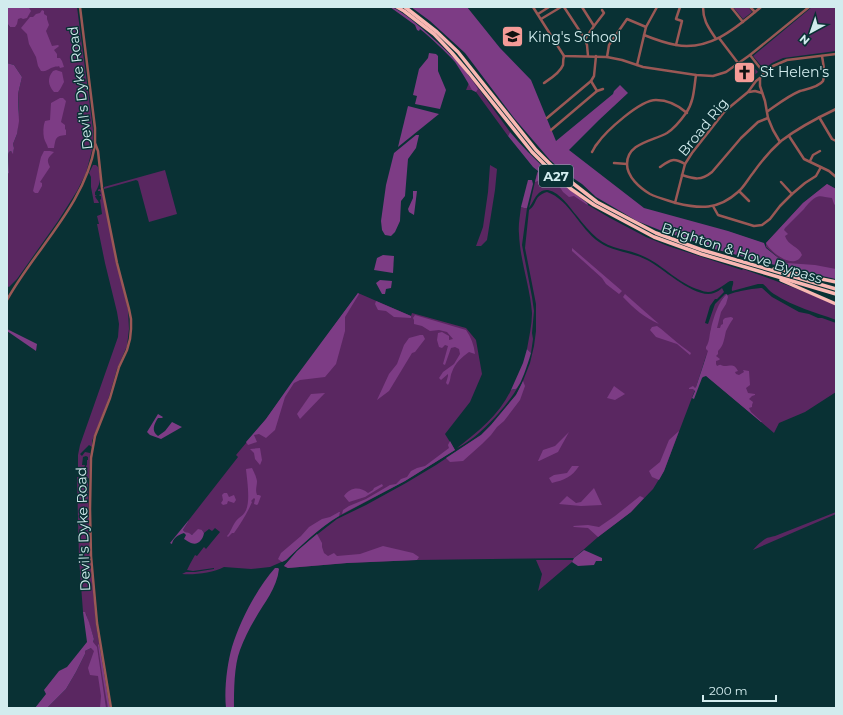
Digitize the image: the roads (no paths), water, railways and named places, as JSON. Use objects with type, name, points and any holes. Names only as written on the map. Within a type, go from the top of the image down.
[{"type":"highway","name":"Brighton & Hove Bypass","points":[[397,7],[434,34],[469,72],[532,152],[571,189],[594,205],[654,237],[701,254],[836,294]]},
{"type":"highway","name":"Brighton & Hove Bypass","points":[[405,7],[437,32],[458,52],[536,150],[556,170],[597,202],[656,233],[702,250],[836,290]]},
{"type":"highway","name":"A27","points":[[752,264],[836,282]]},
{"type":"highway","name":"A27","points":[[765,273],[836,304]]},
{"type":"street","name":"Devil's Dyke Road","points":[[80,7],[95,128],[95,142],[98,151],[102,188],[109,226],[131,319],[130,339],[127,350],[119,367],[110,398],[95,436],[91,458],[91,556],[97,623],[111,708]]},
{"type":"street","points":[[533,7],[564,56],[561,70],[544,83]]},
{"type":"street","points":[[538,14],[549,7]]},
{"type":"street","points":[[541,19],[561,7]]},
{"type":"street","points":[[564,7],[585,40],[588,56]]},
{"type":"street","points":[[582,7],[594,26]]},
{"type":"street","points":[[637,65],[646,27],[657,7]]},
{"type":"street","points":[[676,45],[682,21],[676,19],[680,7]]},
{"type":"street","points":[[703,7],[703,16],[707,25],[738,63]]},
{"type":"street","points":[[731,7],[743,22]]},
{"type":"street","points":[[750,7],[755,12]]},
{"type":"street","points":[[644,35],[676,45],[695,46],[704,44],[729,33],[761,7]]},
{"type":"street","points":[[564,56],[607,57],[637,65],[696,76],[712,76],[729,70],[750,55],[809,7]]},
{"type":"street","points":[[585,40],[604,13],[602,10]]},
{"type":"street","points":[[607,57],[609,45],[627,19],[646,27]]},
{"type":"street","name":"Broad Rig","points":[[675,203],[685,164],[692,152],[725,111],[748,92],[764,73],[773,66],[787,60],[836,54]]},
{"type":"street","points":[[750,55],[764,73]]},
{"type":"street","points":[[547,118],[591,81],[594,76],[596,56]]},
{"type":"street","points":[[768,111],[789,96],[822,82],[824,77],[822,56]]},
{"type":"street","points":[[696,76],[692,102],[687,112],[668,132],[634,148],[629,156],[627,164],[628,172],[634,181],[644,190],[657,198],[675,203],[698,208],[713,206],[725,202],[739,191],[756,168],[780,142],[819,117],[836,109]]},
{"type":"street","points":[[760,78],[760,86],[768,111],[768,118],[780,142]]},
{"type":"street","points":[[591,81],[597,91]]},
{"type":"street","points":[[552,130],[597,91],[603,89]]},
{"type":"street","points":[[748,92],[755,91],[762,93]]},
{"type":"street","points":[[592,152],[604,135],[633,109],[645,102],[655,100],[668,102],[678,105],[687,112]]},
{"type":"street","points":[[819,117],[832,139],[836,141]]},
{"type":"street","points":[[682,175],[694,179],[706,176],[712,172],[741,138],[758,122],[768,118]]},
{"type":"street","points":[[789,136],[804,158],[829,171],[836,177]]},
{"type":"street","points":[[7,300],[59,224],[81,188],[93,163],[95,142]]},
{"type":"street","points":[[810,161],[813,155],[820,151]]},
{"type":"street","points":[[660,167],[673,160],[685,164]]},
{"type":"street","name":"Devil's Dyke Road","points":[[93,163],[99,167]]},
{"type":"street","points":[[614,163],[627,164]]},
{"type":"street","points":[[713,206],[718,215],[754,226],[762,225],[770,219],[792,194],[816,176],[821,167]]},
{"type":"street","points":[[782,182],[792,194]]},
{"type":"street","points":[[739,191],[749,201]]},
{"type":"place","name":"King's School","points":[[513,37]]},
{"type":"place","name":"St Helen's","points":[[745,72]]}]
